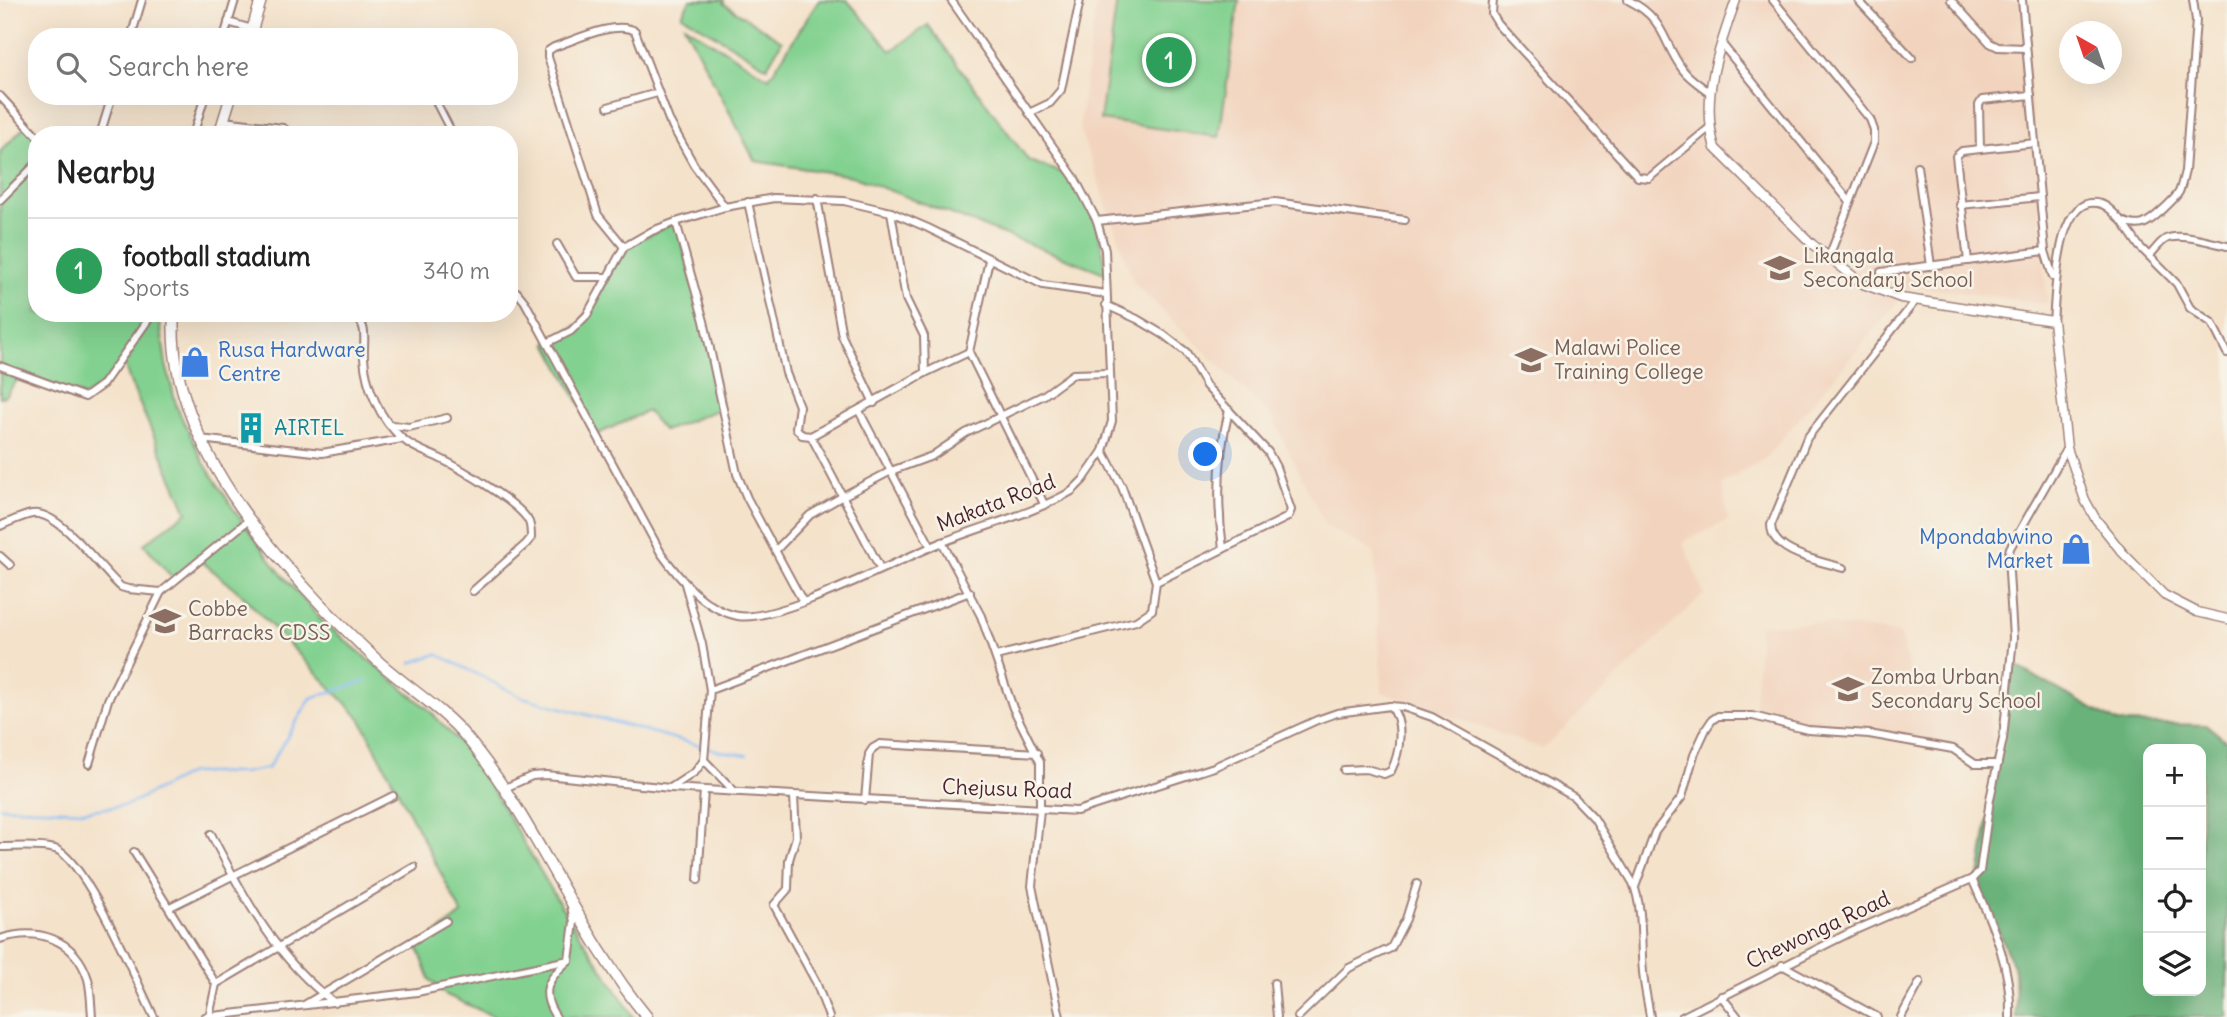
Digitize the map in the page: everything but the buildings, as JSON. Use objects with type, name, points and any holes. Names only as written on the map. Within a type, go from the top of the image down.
[{"type":"highway","points":[[253,28],[261,0]]},
{"type":"highway","points":[[222,126],[228,105]]},
{"type":"highway","points":[[174,322],[175,355],[181,388],[199,439],[217,470],[293,574],[379,662],[456,726],[505,788],[618,979],[647,1017]]},
{"type":"street","points":[[134,28],[142,0]]},
{"type":"street","points":[[226,28],[235,0]]},
{"type":"street","name":"Makata Road","points":[[518,293],[661,552],[685,583],[717,609],[740,617],[757,616],[803,601],[1072,491],[1083,480],[1102,451],[1112,421],[1106,305],[1107,261],[1097,221],[1074,177],[951,0]]},
{"type":"street","points":[[1029,113],[1050,103],[1059,94],[1080,0]]},
{"type":"street","points":[[1493,0],[1492,14],[1498,24],[1638,177],[1649,178],[1709,128]]},
{"type":"street","points":[[1628,0],[1638,5],[1662,30],[1681,68],[1709,92]]},
{"type":"street","points":[[1736,0],[1721,43],[1709,92],[1709,128],[1715,148],[1828,259],[1863,284],[1901,298],[2053,321]]},
{"type":"street","points":[[1773,0],[1871,119],[1874,130],[1874,142],[1828,259]]},
{"type":"street","points":[[1858,0],[1912,58]]},
{"type":"street","points":[[1951,0],[1990,43],[1998,47],[2026,48]]},
{"type":"street","points":[[2022,0],[2046,251],[2052,265],[2054,285]]},
{"type":"street","points":[[2122,221],[2136,225],[2149,221],[2178,194],[2182,184],[2196,20],[2193,0]]},
{"type":"street","points":[[228,22],[241,28]]},
{"type":"street","points":[[624,247],[598,215],[548,57],[548,51],[554,47],[613,28],[632,29],[639,38],[657,93],[685,150],[724,206]]},
{"type":"street","points":[[1721,43],[1850,202]]},
{"type":"street","points":[[608,107],[657,93]]},
{"type":"street","points":[[1980,149],[1979,105],[1982,100],[2031,95]]},
{"type":"street","points":[[0,96],[28,126]]},
{"type":"street","points":[[103,126],[109,105]]},
{"type":"street","points":[[196,126],[202,105]]},
{"type":"street","points":[[438,105],[448,126]]},
{"type":"street","points":[[223,121],[265,126]]},
{"type":"street","points":[[1968,261],[1956,156],[1962,151],[2035,143]]},
{"type":"street","points":[[1917,166],[1931,266]]},
{"type":"street","points":[[0,200],[28,172]]},
{"type":"street","points":[[547,343],[580,324],[624,247],[652,231],[724,206],[782,197],[854,203],[891,212],[1043,285],[1106,294]]},
{"type":"street","points":[[1960,205],[2040,197]]},
{"type":"street","points":[[817,198],[842,336],[874,403]]},
{"type":"street","points":[[748,202],[786,373],[799,406],[796,428],[802,435],[811,436],[925,373],[969,352]]},
{"type":"street","points":[[1097,221],[1275,202],[1405,220]]},
{"type":"street","points":[[2227,353],[2212,323],[2190,308],[2177,284],[2137,243],[2112,210],[2101,204],[2089,204],[2077,212],[2068,224],[2058,259],[2053,321],[2067,448],[2085,500],[2095,518],[2143,575],[2172,600],[2197,612],[2227,618]]},
{"type":"street","points":[[891,212],[906,299],[924,336],[925,373]]},
{"type":"street","points":[[676,222],[704,321],[737,474],[747,498],[803,601]]},
{"type":"street","points":[[2150,255],[2164,240],[2172,237],[2227,246]]},
{"type":"street","points":[[557,244],[576,277],[607,277]]},
{"type":"street","points":[[1881,272],[2046,251]]},
{"type":"street","points":[[989,260],[969,352],[1044,504]]},
{"type":"street","points":[[1843,568],[1783,548],[1772,534],[1771,525],[1807,438],[1916,300]]},
{"type":"street","points":[[1106,305],[1138,319],[1186,352],[1206,386],[1268,452],[1292,510],[1288,517],[1156,582]]},
{"type":"street","points":[[1,366],[85,397],[103,384],[147,322]]},
{"type":"street","points":[[360,322],[365,329],[364,359],[372,393],[382,414],[401,438],[468,475],[512,504],[528,520],[531,537],[526,544],[473,591]]},
{"type":"street","points":[[776,550],[810,515],[843,496],[891,471],[932,456],[966,433],[1044,395],[1073,374],[1109,373]]},
{"type":"street","points":[[1223,548],[1219,518],[1223,432],[1228,410]]},
{"type":"street","points":[[859,411],[931,547]]},
{"type":"street","points":[[391,425],[406,427],[447,418]]},
{"type":"street","points":[[401,438],[406,427]]},
{"type":"street","points":[[811,436],[880,568]]},
{"type":"street","points":[[199,439],[322,453],[401,438]]},
{"type":"street","points":[[2010,1017],[2010,986],[2004,960],[1972,879],[1980,871],[1983,860],[1990,799],[2003,739],[2013,638],[2008,556],[2067,448]]},
{"type":"street","points":[[996,656],[1136,621],[1152,610],[1156,582],[1122,487],[1102,451]]},
{"type":"street","points":[[0,526],[32,514],[45,516],[60,525],[121,587],[161,592]]},
{"type":"street","points":[[89,764],[108,700],[161,592],[251,519]]},
{"type":"street","points":[[942,542],[970,592],[996,656],[1013,708],[1037,753],[1042,770],[1032,886],[1060,1017]]},
{"type":"street","points":[[0,556],[10,565]]},
{"type":"street","points":[[670,788],[695,772],[704,760],[710,690],[702,644],[685,583]]},
{"type":"street","points":[[710,690],[970,592]]},
{"type":"street","points":[[1344,770],[1366,769],[1384,774],[1391,771],[1400,730],[1399,720],[1390,706]]},
{"type":"street","name":"Chejusu Road","points":[[505,788],[532,776],[546,775],[670,788],[794,796],[1040,810],[1085,809],[1214,767],[1338,713],[1390,706],[1403,707],[1432,717],[1581,804],[1594,818],[1635,887]]},
{"type":"street","points":[[1650,1017],[1635,887],[1655,832],[1682,797],[1694,755],[1712,720],[1718,716],[1753,716],[1808,730],[1869,734],[1952,749],[1975,764],[1998,764]]},
{"type":"street","points":[[865,800],[869,754],[880,744],[1037,753]]},
{"type":"street","points":[[704,760],[735,792]]},
{"type":"street","points":[[698,880],[704,790]]},
{"type":"street","points":[[170,907],[393,796]]},
{"type":"street","points":[[794,796],[796,837],[789,860],[788,889],[774,905],[816,982],[829,1017]]},
{"type":"street","points":[[211,834],[278,948],[305,980],[335,1003]]},
{"type":"street","points":[[0,847],[54,849],[68,856],[95,898],[154,1017]]},
{"type":"street","points":[[134,852],[216,984]]},
{"type":"street","points":[[414,867],[216,984],[207,1017],[248,1015],[417,992],[569,960]]},
{"type":"street","name":"Chewonga Road","points":[[1682,1017],[1782,965],[1972,879]]},
{"type":"street","points":[[1298,1017],[1349,968],[1391,948],[1406,919],[1417,884]]},
{"type":"street","points":[[556,1017],[550,1008],[546,991],[552,975],[569,960],[574,922],[570,901]]},
{"type":"street","points":[[302,1006],[446,920]]},
{"type":"street","points":[[0,939],[15,935],[42,934],[65,945],[77,956],[88,979],[92,1017]]},
{"type":"street","points":[[1782,965],[1877,1017]]},
{"type":"street","points":[[1901,1017],[1920,982]]},
{"type":"street","points":[[1273,983],[1277,1017]]},
{"type":"street","points":[[1721,996],[1738,1017]]},
{"type":"shaded area","name":"Malawi Police Training College","points":[[1097,0],[2023,0],[2047,304],[1911,286],[1766,458],[1722,484],[1728,520],[1683,542],[1704,594],[1543,749],[1382,692],[1374,552],[1326,526],[1272,417],[1134,283],[1079,127]]},
{"type":"shaded area","name":"Zomba Urban Secondary School","points":[[1816,623],[1900,633],[1910,674],[1990,713],[1993,749],[1981,761],[1937,745],[1879,730],[1804,724],[1757,712],[1755,704],[1760,625]]},
{"type":"green space","points":[[690,0],[724,0],[723,3],[782,41],[767,67],[682,15]]},
{"type":"green space","points":[[819,0],[847,0],[891,51],[928,25],[1029,161],[1074,177],[1097,221],[1107,274],[852,176],[755,161],[684,25],[769,78]]},
{"type":"green space","points":[[1117,0],[1239,0],[1219,137],[1100,120]]},
{"type":"green space","points":[[26,125],[28,127],[28,322],[160,322],[166,364],[177,408],[204,463],[235,511],[278,570],[321,620],[428,709],[474,758],[561,906],[634,1017],[495,1017],[446,995],[430,980],[418,948],[462,914],[360,718],[239,592],[201,561],[175,581],[144,544],[187,512],[124,364],[85,397],[23,373],[5,396],[0,397],[0,152]]},
{"type":"green space","points":[[676,222],[704,321],[722,408],[664,431],[647,411],[596,435],[547,343],[580,324],[624,247]]},
{"type":"green space","points":[[2013,664],[2118,723],[2207,725],[2227,742],[2227,1017],[2016,1017],[2015,971],[1978,883]]},
{"type":"waterway","points":[[411,663],[437,654],[522,697],[720,751],[747,755]]},
{"type":"waterway","points":[[0,807],[85,811],[127,805],[190,773],[243,773],[268,768],[311,698],[366,681]]},
{"type":"place","name":"football stadium","points":[[1169,60]]},
{"type":"place","name":"Likangala Secondary School","points":[[1780,268]]},
{"type":"place","name":"Malawi Police Training College","points":[[1531,360]]},
{"type":"place","name":"Rusa Hardware Centre","points":[[195,362]]},
{"type":"place","name":"AIRTEL","points":[[251,428]]},
{"type":"place","name":"Mpondabwino Market","points":[[2076,549]]},
{"type":"place","name":"Cobbe Barracks CDSS","points":[[165,621]]},
{"type":"place","name":"Zomba Urban Secondary School","points":[[1848,689]]}]
